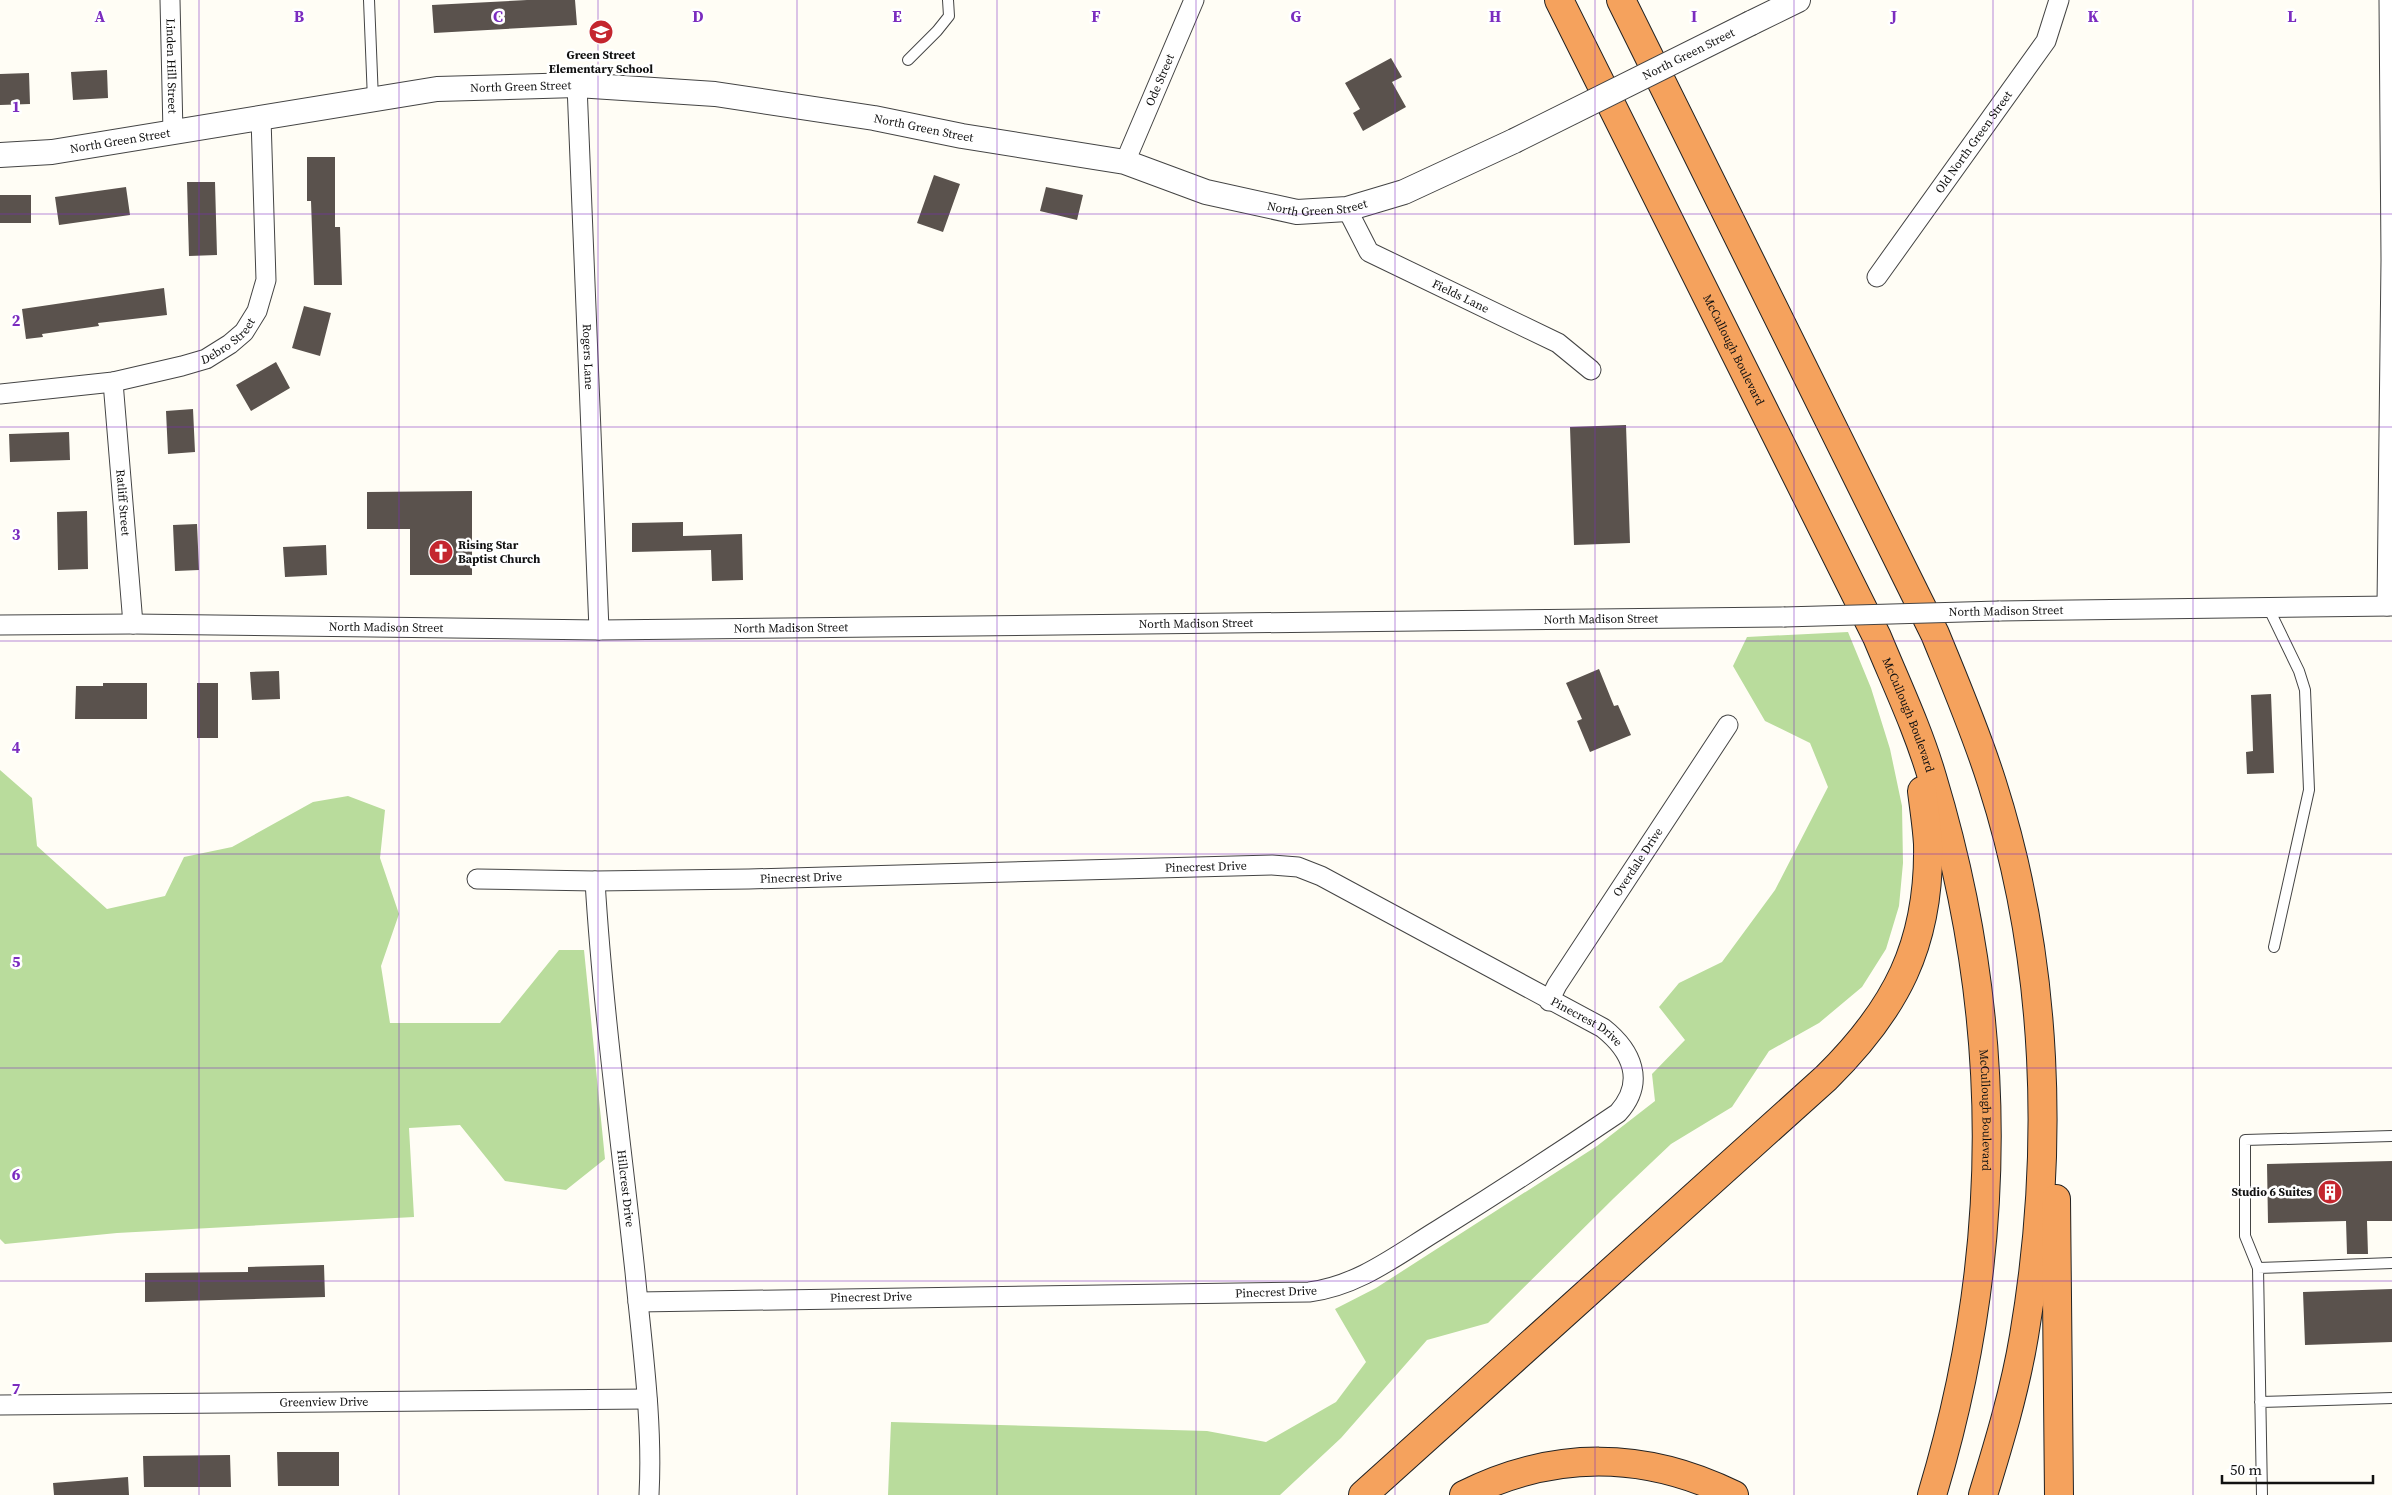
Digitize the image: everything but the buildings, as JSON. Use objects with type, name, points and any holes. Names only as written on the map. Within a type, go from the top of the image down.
[{"type":"highway","name":"McCullough Boulevard","points":[[1559,0],[1876,637],[1905,704],[1931,775],[1950,842],[1966,913],[1978,988],[1986,1070],[1988,1134],[1986,1208],[1979,1285],[1960,1391],[1932,1495]]},
{"type":"highway","points":[[1621,0],[1896,551],[1935,634],[1967,712],[1992,783],[2008,840],[2021,900],[2054,1118],[2059,1495]]},
{"type":"highway","points":[[1362,1495],[1826,1078],[1870,1031],[1900,981],[1916,943],[1924,910],[1928,879],[1928,842],[1922,789],[1905,704]]},
{"type":"highway","points":[[1983,1495],[2013,1390],[2033,1276],[2043,1146],[2040,1034]]},
{"type":"highway","points":[[1464,1495],[1522,1472],[1570,1462],[1592,1461],[1664,1468],[1711,1483],[1734,1495]]},
{"type":"street","name":"Linden Hill Street","points":[[170,0],[173,133]]},
{"type":"street","name":"Ode Street","points":[[1125,162],[1194,0]]},
{"type":"street","name":"North Green Street","points":[[0,155],[52,152],[437,89],[578,86],[715,94],[874,118],[962,136],[1125,162],[1206,192],[1258,206],[1297,212],[1347,209],[1404,192],[1798,0]]},
{"type":"street","name":"Old North Green Street","points":[[1877,277],[2046,41],[2059,0]]},
{"type":"street","points":[[2390,1],[2390,606]]},
{"type":"street","name":"Rogers Lane","points":[[578,86],[599,630]]},
{"type":"street","name":"Debro Street","points":[[0,394],[113,382],[206,359],[230,344],[244,332],[257,310],[266,280],[260,118]]},
{"type":"street","name":"Fields Lane","points":[[1347,209],[1369,252],[1558,343],[1591,370]]},
{"type":"street","name":"Ratliff Street","points":[[113,382],[133,624]]},
{"type":"street","name":"North Madison Street","points":[[0,625],[133,624],[599,630],[1784,617],[1999,611],[2390,606]]},
{"type":"street","name":"Overdale Drive","points":[[1549,1001],[1557,985],[1728,725]]},
{"type":"street","name":"Pinecrest Drive","points":[[477,879],[595,881],[1286,866],[1321,876],[1602,1028],[1618,1040],[1630,1061],[1633,1078],[1630,1095],[1626,1105],[1618,1114],[1492,1197],[1366,1275],[1339,1287],[1309,1292],[638,1302]]},
{"type":"street","name":"Hillcrest Drive","points":[[595,881],[611,1067],[638,1302],[647,1399],[650,1442],[650,1495]]},
{"type":"street","name":"Greenview Drive","points":[[0,1405],[647,1399]]},
{"type":"lane","points":[[369,0],[373,100]]},
{"type":"lane","points":[[908,60],[937,31],[948,16],[948,0]]},
{"type":"lane","points":[[2268,607],[2299,671],[2304,690],[2309,790],[2274,947]]},
{"type":"lane","points":[[2262,1495],[2258,1268],[2245,1236],[2245,1140],[2392,1136]]},
{"type":"lane","points":[[2258,1268],[2392,1263]]},
{"type":"lane","points":[[2260,1402],[2392,1398]]},
{"type":"green space","points":[[1848,632],[1871,688],[1890,749],[1902,806],[1903,863],[1899,906],[1886,949],[1862,987],[1819,1023],[1769,1051],[1732,1107],[1671,1144],[1488,1323],[1427,1340],[1341,1438],[1280,1495],[888,1495],[891,1422],[1207,1431],[1266,1442],[1336,1402],[1366,1362],[1335,1309],[1376,1288],[1597,1146],[1655,1101],[1652,1074],[1685,1040],[1659,1007],[1679,983],[1722,962],[1775,890],[1828,787],[1810,743],[1765,721],[1733,666],[1747,637]]},
{"type":"green space","points":[[0,770],[32,798],[37,846],[107,909],[165,896],[184,857],[232,847],[313,802],[348,796],[385,810],[380,858],[399,914],[381,966],[390,1023],[500,1023],[559,950],[584,950],[605,1159],[566,1190],[505,1181],[460,1125],[409,1128],[414,1217],[117,1233],[5,1244],[0,1239]]},
{"type":"place","name":"Green Street Elementary School","points":[[601,32]]},
{"type":"place","name":"Rising Star Baptist Church","points":[[441,552]]},
{"type":"place","name":"Studio 6 Suites","points":[[2330,1192]]}]
